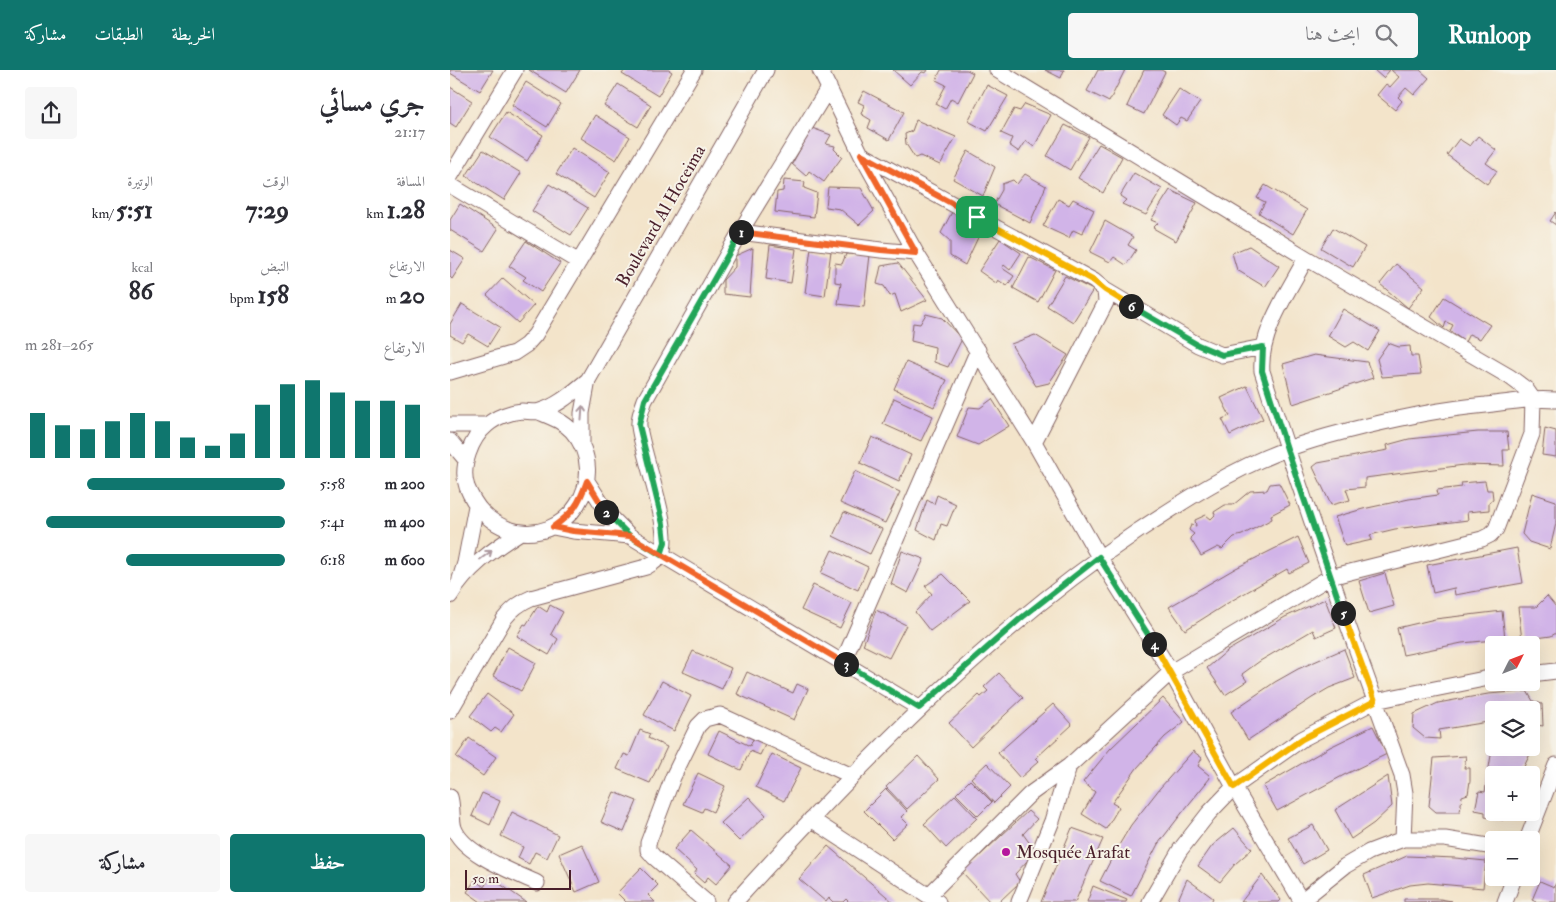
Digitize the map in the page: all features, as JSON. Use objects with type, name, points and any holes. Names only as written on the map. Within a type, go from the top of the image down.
[{"type":"street","points":[[450,177],[515,70]]},
{"type":"street","points":[[450,372],[514,353],[526,345],[535,335],[694,70]]},
{"type":"street","name":"Boulevard Al Hoceima","points":[[582,446],[582,413],[588,380],[766,70]]},
{"type":"street","points":[[820,70],[830,87],[861,154],[916,253],[1034,442],[1099,557],[1171,672],[1234,787],[1301,901],[1345,866],[1369,852],[1404,839],[1445,839],[1485,846]]},
{"type":"street","points":[[811,819],[933,899],[1030,794],[1069,766],[1171,672],[1330,577],[1482,539],[1490,535],[1496,529],[1502,515],[1532,434],[1533,399],[1526,389],[1510,377],[1306,258],[997,70]]},
{"type":"street","points":[[450,711],[504,620],[519,603],[531,598],[646,567],[654,563],[661,555],[665,542],[663,524],[639,425],[640,414],[645,400],[740,232],[830,87]]},
{"type":"street","points":[[861,154],[1094,281],[1105,290],[1198,345],[1222,355],[1263,347]]},
{"type":"street","points":[[450,185],[579,262]]},
{"type":"street","points":[[740,232],[916,253]]},
{"type":"street","points":[[1306,258],[1266,334],[1263,347],[1262,371],[1330,577],[1402,775],[1405,793],[1404,839]]},
{"type":"street","points":[[1034,442],[1106,302],[1105,290]]},
{"type":"street","points":[[843,662],[978,350]]},
{"type":"street","name":"Boulevard Al Hoceima","points":[[539,412],[566,398],[588,380]]},
{"type":"street","points":[[735,902],[811,819],[919,708],[1020,619],[1099,557],[1166,512],[1229,476],[1287,449],[1372,423],[1436,411],[1533,399],[1556,400]]},
{"type":"street","points":[[521,411],[539,412],[557,419],[572,431],[582,446],[587,464],[587,481],[581,500],[569,516],[553,527],[536,532],[519,533],[494,524],[476,506],[466,484],[466,460],[473,441],[487,425],[503,415],[521,411]]},
{"type":"street","points":[[450,425],[487,425]]},
{"type":"street","points":[[450,441],[466,460]]},
{"type":"street","points":[[587,481],[609,516],[630,536],[919,708]]},
{"type":"street","points":[[450,596],[465,563],[476,506]]},
{"type":"street","points":[[553,527],[573,531],[630,536]]},
{"type":"street","points":[[458,582],[479,560],[519,533]]},
{"type":"street","points":[[1540,673],[1556,671]]},
{"type":"street","points":[[1150,902],[1180,850],[1209,813],[1234,787],[1302,739],[1375,701],[1485,679]]},
{"type":"street","points":[[706,902],[648,850],[648,843],[673,777],[698,726],[704,719],[720,715],[852,776]]},
{"type":"street","points":[[1531,831],[1556,765]]},
{"type":"street","points":[[1019,902],[1052,821],[1069,766]]},
{"type":"street","points":[[450,797],[454,827],[458,836],[471,849],[537,883]]},
{"type":"street","points":[[1505,902],[1511,886]]},
{"type":"building","points":[[450,70],[493,70],[480,91],[450,73]]},
{"type":"building","points":[[529,70],[580,70],[566,93]]},
{"type":"building","points":[[625,70],[669,70],[672,72],[658,96],[622,74]]},
{"type":"building","points":[[893,70],[928,70],[926,73],[922,72],[910,85]]},
{"type":"building","points":[[941,70],[967,70],[973,73],[958,102],[951,98],[945,109],[936,104],[946,85],[936,80]]},
{"type":"building","points":[[1045,70],[1064,70],[1061,78]]},
{"type":"building","points":[[1098,70],[1125,70],[1109,102],[1087,91]]},
{"type":"building","points":[[1144,70],[1161,70],[1165,72],[1144,114],[1127,106]]},
{"type":"building","points":[[1374,70],[1390,70],[1383,78]]},
{"type":"building","points":[[1391,70],[1420,70],[1429,78],[1414,95],[1406,88],[1398,97],[1402,101],[1395,110],[1377,95],[1386,84],[1390,87],[1399,77]]},
{"type":"building","points":[[526,82],[561,104],[547,127],[512,105]]},
{"type":"building","points":[[618,84],[651,105],[638,127],[604,106]]},
{"type":"building","points":[[987,85],[1008,96],[987,131],[968,121]]},
{"type":"building","points":[[450,87],[472,101],[456,127],[450,123]]},
{"type":"building","points":[[1179,89],[1200,102],[1187,121],[1181,118],[1176,125],[1162,115]]},
{"type":"building","points":[[864,91],[904,112],[889,140],[868,128],[871,120],[861,114],[864,105],[858,102]]},
{"type":"building","points":[[1025,104],[1051,115],[1034,147],[1026,141],[1019,152],[1009,145],[1012,138],[1001,133],[1014,109],[1020,111]]},
{"type":"building","points":[[506,112],[543,135],[527,161],[490,137]]},
{"type":"building","points":[[595,115],[630,137],[616,160],[581,138]]},
{"type":"building","points":[[916,120],[956,137],[940,165],[920,156],[915,158],[906,144],[905,134],[912,131]]},
{"type":"building","points":[[1065,125],[1089,137],[1070,170],[1047,156]]},
{"type":"building","points":[[812,128],[831,135],[826,144],[835,146],[834,149],[842,157],[824,182],[809,171],[806,176],[792,164]]},
{"type":"building","points":[[1478,136],[1496,150],[1486,163],[1497,171],[1487,184],[1447,155],[1459,139],[1470,146]]},
{"type":"building","points":[[1099,144],[1122,157],[1103,193],[1078,178]]},
{"type":"building","points":[[572,148],[610,172],[594,198],[556,174]]},
{"type":"building","points":[[483,150],[521,173],[504,200],[466,176]]},
{"type":"building","points":[[968,151],[995,167],[983,196],[953,179]]},
{"type":"building","points":[[1134,173],[1162,189],[1146,215],[1122,204],[1126,200],[1120,196]]},
{"type":"building","points":[[1025,174],[1046,186],[1030,223],[994,204],[1002,190],[1002,184],[1013,180],[1017,184]]},
{"type":"building","points":[[784,180],[805,182],[804,188],[817,193],[814,217],[775,212],[777,192],[783,191]]},
{"type":"building","points":[[549,184],[588,208],[571,235],[532,211]]},
{"type":"building","points":[[1265,185],[1307,210],[1293,234],[1259,213],[1265,202],[1257,198]]},
{"type":"building","points":[[828,187],[861,188],[874,211],[859,225],[840,209],[826,207]]},
{"type":"building","points":[[1170,190],[1197,203],[1176,241],[1153,228],[1158,223],[1151,220]]},
{"type":"building","points":[[1058,199],[1069,205],[1073,199],[1094,210],[1082,234],[1073,230],[1069,238],[1043,226]]},
{"type":"building","points":[[460,204],[498,229],[484,251],[450,230],[450,220]]},
{"type":"building","points":[[952,212],[982,229],[965,265],[950,256],[950,241],[941,233]]},
{"type":"building","points":[[1556,212],[1556,225],[1550,221]]},
{"type":"building","points":[[1105,221],[1133,237],[1128,245],[1136,250],[1126,265],[1114,257],[1110,262],[1090,252]]},
{"type":"building","points":[[1333,228],[1365,247],[1353,267],[1321,248]]},
{"type":"building","points":[[1000,239],[1021,253],[1010,270],[1004,265],[1002,268],[1014,276],[1007,286],[998,280],[996,283],[979,271]]},
{"type":"building","points":[[526,241],[560,263],[541,292],[523,280],[526,277],[509,266]]},
{"type":"building","points":[[770,245],[796,249],[791,283],[766,279]]},
{"type":"building","points":[[1249,246],[1279,266],[1265,287],[1237,270],[1232,253]]},
{"type":"building","points":[[753,248],[750,297],[723,294],[723,280],[735,267],[735,256]]},
{"type":"building","points":[[811,248],[831,251],[825,296],[805,293]]},
{"type":"building","points":[[450,250],[465,259],[452,279],[450,277]]},
{"type":"building","points":[[846,254],[870,255],[864,307],[838,304],[841,283],[835,282],[835,263],[842,264]]},
{"type":"building","points":[[1029,257],[1055,270],[1038,302],[1013,288]]},
{"type":"building","points":[[898,263],[927,300],[901,312],[895,294],[890,296],[884,286],[877,284],[881,266]]},
{"type":"building","points":[[1396,264],[1424,287],[1408,308],[1380,284]]},
{"type":"building","points":[[1065,276],[1093,290],[1073,322],[1047,306]]},
{"type":"building","points":[[503,278],[534,305],[518,323],[487,295]]},
{"type":"building","points":[[1444,297],[1490,325],[1480,339],[1469,334],[1465,342],[1450,331],[1453,325],[1446,322],[1444,328],[1431,317]]},
{"type":"building","points":[[462,304],[500,327],[488,346],[468,334],[462,342],[450,335],[450,324]]},
{"type":"building","points":[[1343,309],[1380,331],[1368,351],[1354,342],[1346,347],[1328,336]]},
{"type":"building","points":[[926,314],[942,318],[962,339],[948,367],[934,362],[935,347],[911,341],[913,323],[920,324]]},
{"type":"building","points":[[1035,335],[1068,355],[1049,383],[1036,386],[1011,344]]},
{"type":"building","points":[[1388,343],[1399,347],[1410,346],[1411,356],[1418,356],[1421,374],[1382,377],[1377,359]]},
{"type":"building","points":[[1314,355],[1367,362],[1373,378],[1293,404],[1283,364]]},
{"type":"building","points":[[906,362],[947,380],[934,407],[894,389]]},
{"type":"building","points":[[1247,386],[1263,419],[1230,435],[1222,419],[1230,416],[1221,398]]},
{"type":"building","points":[[894,398],[933,416],[921,441],[883,424]]},
{"type":"building","points":[[992,399],[1009,426],[978,445],[957,437],[969,407],[980,408]]},
{"type":"building","points":[[1545,428],[1556,431],[1556,457],[1542,455]]},
{"type":"building","points":[[1478,432],[1507,432],[1509,450],[1503,450],[1504,466],[1464,465],[1365,478],[1365,487],[1346,489],[1350,500],[1331,505],[1313,467],[1318,463],[1388,450],[1387,445],[1409,439]]},
{"type":"building","points":[[872,437],[911,455],[899,481],[860,463]]},
{"type":"building","points":[[855,471],[900,492],[885,523],[840,503]]},
{"type":"building","points":[[1485,481],[1487,490],[1492,490],[1493,499],[1489,502],[1489,510],[1467,512],[1468,520],[1395,529],[1370,535],[1372,540],[1345,546],[1335,517],[1409,499],[1438,495],[1437,490],[1462,487],[1461,483]]},
{"type":"building","points":[[1279,483],[1290,505],[1271,515],[1272,519],[1242,535],[1234,537],[1222,549],[1218,547],[1201,556],[1190,538],[1194,534],[1189,530],[1191,525],[1196,526],[1195,520],[1206,515],[1211,519],[1215,515],[1214,512],[1225,505],[1233,505],[1250,491],[1267,490],[1270,484]]},
{"type":"building","points":[[1532,493],[1556,501],[1556,523],[1550,549],[1529,542],[1522,534]]},
{"type":"building","points":[[937,495],[956,504],[947,526],[941,524],[936,540],[917,530],[927,500],[934,504]]},
{"type":"building","points":[[844,512],[882,529],[870,554],[833,536]]},
{"type":"building","points":[[1298,537],[1309,563],[1289,573],[1287,569],[1185,630],[1169,607],[1236,568]]},
{"type":"building","points":[[1517,548],[1523,583],[1455,595],[1454,588],[1433,593],[1427,565]]},
{"type":"building","points":[[832,550],[868,567],[858,590],[821,573]]},
{"type":"building","points":[[902,551],[924,559],[908,593],[891,584]]},
{"type":"building","points":[[1385,573],[1394,606],[1369,613],[1359,581]]},
{"type":"building","points":[[943,574],[970,601],[930,631],[915,612],[932,594],[925,586]]},
{"type":"building","points":[[813,585],[852,603],[840,628],[801,610]]},
{"type":"building","points":[[1547,596],[1556,607],[1556,633],[1551,636],[1540,638],[1540,636],[1522,636],[1518,607],[1536,607]]},
{"type":"building","points":[[1325,599],[1336,628],[1316,637],[1313,630],[1260,661],[1242,674],[1247,681],[1225,695],[1207,668],[1227,651],[1285,617]]},
{"type":"building","points":[[550,605],[563,612],[551,634],[558,639],[549,655],[517,636],[538,606],[547,612]]},
{"type":"building","points":[[876,610],[906,625],[889,658],[863,645]]},
{"type":"building","points":[[1502,611],[1505,636],[1485,636],[1485,641],[1462,643],[1403,655],[1397,628],[1435,619]]},
{"type":"building","points":[[508,647],[536,663],[521,691],[493,676]]},
{"type":"building","points":[[1344,649],[1355,678],[1329,688],[1248,740],[1231,712],[1298,669]]},
{"type":"building","points":[[693,651],[731,668],[722,689],[683,672]]},
{"type":"building","points":[[747,672],[793,693],[797,684],[808,689],[794,720],[737,694]]},
{"type":"building","points":[[999,673],[1023,698],[971,747],[949,723],[979,695],[981,697],[988,691],[984,687]]},
{"type":"building","points":[[662,681],[691,696],[674,731],[644,715]]},
{"type":"building","points":[[1527,691],[1533,701],[1485,701],[1485,722],[1439,730],[1440,739],[1425,738],[1413,728],[1414,714],[1438,703],[1488,694]]},
{"type":"building","points":[[487,694],[514,714],[501,732],[495,728],[491,732],[470,716]]},
{"type":"building","points":[[1163,698],[1184,722],[1165,737],[1137,768],[1112,803],[1119,807],[1106,829],[1082,814],[1095,792],[1083,782],[1110,749]]},
{"type":"building","points":[[1540,703],[1542,704],[1543,726],[1540,726]]},
{"type":"building","points":[[1053,704],[1072,725],[1036,758],[1039,761],[1020,778],[998,753]]},
{"type":"building","points":[[1373,726],[1387,754],[1277,811],[1263,786],[1330,747]]},
{"type":"building","points":[[640,730],[650,734],[648,738],[667,747],[650,783],[617,769],[624,754],[629,756]]},
{"type":"building","points":[[719,731],[750,746],[754,737],[766,743],[760,755],[750,751],[741,770],[708,754]]},
{"type":"building","points":[[469,738],[496,757],[483,776],[456,757]]},
{"type":"building","points":[[1193,751],[1202,758],[1198,766],[1210,778],[1158,844],[1131,896],[1100,881],[1131,825],[1160,788]]},
{"type":"building","points":[[772,754],[801,768],[784,801],[756,787]]},
{"type":"building","points":[[918,756],[939,779],[907,809],[886,787]]},
{"type":"building","points":[[1466,756],[1464,768],[1470,768],[1470,781],[1468,794],[1462,796],[1460,812],[1436,812],[1429,806],[1434,758]]},
{"type":"building","points":[[1491,756],[1529,756],[1524,766],[1489,766]]},
{"type":"building","points":[[987,763],[1010,787],[994,803],[971,778]]},
{"type":"building","points":[[698,773],[725,786],[713,812],[704,808],[702,812],[683,804]]},
{"type":"building","points":[[1388,776],[1392,806],[1374,823],[1351,839],[1335,810]]},
{"type":"building","points":[[970,780],[992,802],[978,816],[956,794]]},
{"type":"building","points":[[886,789],[907,811],[901,817],[908,824],[892,839],[864,811]]},
{"type":"building","points":[[1479,791],[1485,792],[1485,812],[1475,810]]},
{"type":"building","points":[[614,792],[637,801],[624,832],[601,822]]},
{"type":"building","points":[[482,793],[500,801],[490,825],[472,816]]},
{"type":"building","points":[[955,795],[977,818],[946,848],[924,824]]},
{"type":"building","points":[[749,797],[766,815],[739,841],[721,823]]},
{"type":"building","name":"Mosquée Arafat","points":[[1028,811],[1037,819],[1023,834],[1031,845],[1029,859],[1015,874],[1020,882],[999,902],[990,902],[962,872]]},
{"type":"building","points":[[512,812],[558,835],[547,858],[535,852],[529,864],[518,858],[523,847],[501,836]]},
{"type":"building","points":[[1313,825],[1327,850],[1303,864],[1288,838]]},
{"type":"building","points":[[1072,828],[1103,839],[1075,902],[1041,902]]},
{"type":"building","points":[[1234,828],[1252,849],[1235,864],[1220,882],[1198,866],[1212,846]]},
{"type":"building","points":[[691,830],[732,865],[716,884],[708,877],[704,883],[694,874],[697,870],[674,849]]},
{"type":"building","points":[[582,844],[599,882],[576,892],[559,854]]},
{"type":"building","points":[[828,846],[893,902],[849,902],[846,899],[843,902],[833,902],[829,898],[826,902],[799,879]]},
{"type":"building","points":[[1407,856],[1485,861],[1483,888],[1428,883],[1410,885],[1372,898],[1364,875]]},
{"type":"building","points":[[641,868],[658,885],[648,895],[655,902],[626,902],[617,893]]},
{"type":"building","points":[[1262,875],[1281,900],[1279,902],[1241,902]]},
{"type":"building","points":[[490,877],[526,902],[481,902],[467,892],[475,880],[484,887]]},
{"type":"building","points":[[1187,879],[1213,898],[1211,902],[1177,902]]},
{"type":"building","points":[[1540,881],[1554,887],[1556,883],[1556,902],[1536,902],[1532,900],[1538,886],[1540,886]]},
{"type":"building","points":[[1093,886],[1127,900],[1126,902],[1087,902]]},
{"type":"building","points":[[1404,899],[1440,899],[1452,901],[1404,902]]},
{"type":"place","name":"Mosquée Arafat","points":[[1006,852]]},
{"type":"route","points":[[977,217],[861,154],[916,253],[740,232],[645,400],[640,414],[639,425],[663,524],[665,542],[661,555],[630,536],[609,516],[587,481],[581,500],[569,516],[553,527],[573,531],[630,536],[661,555],[919,708],[1020,619],[1099,557],[1171,672],[1234,787],[1302,739],[1375,701],[1330,577],[1262,371],[1263,347],[1222,355],[1198,345],[1105,290],[1094,281],[977,217]]}]
